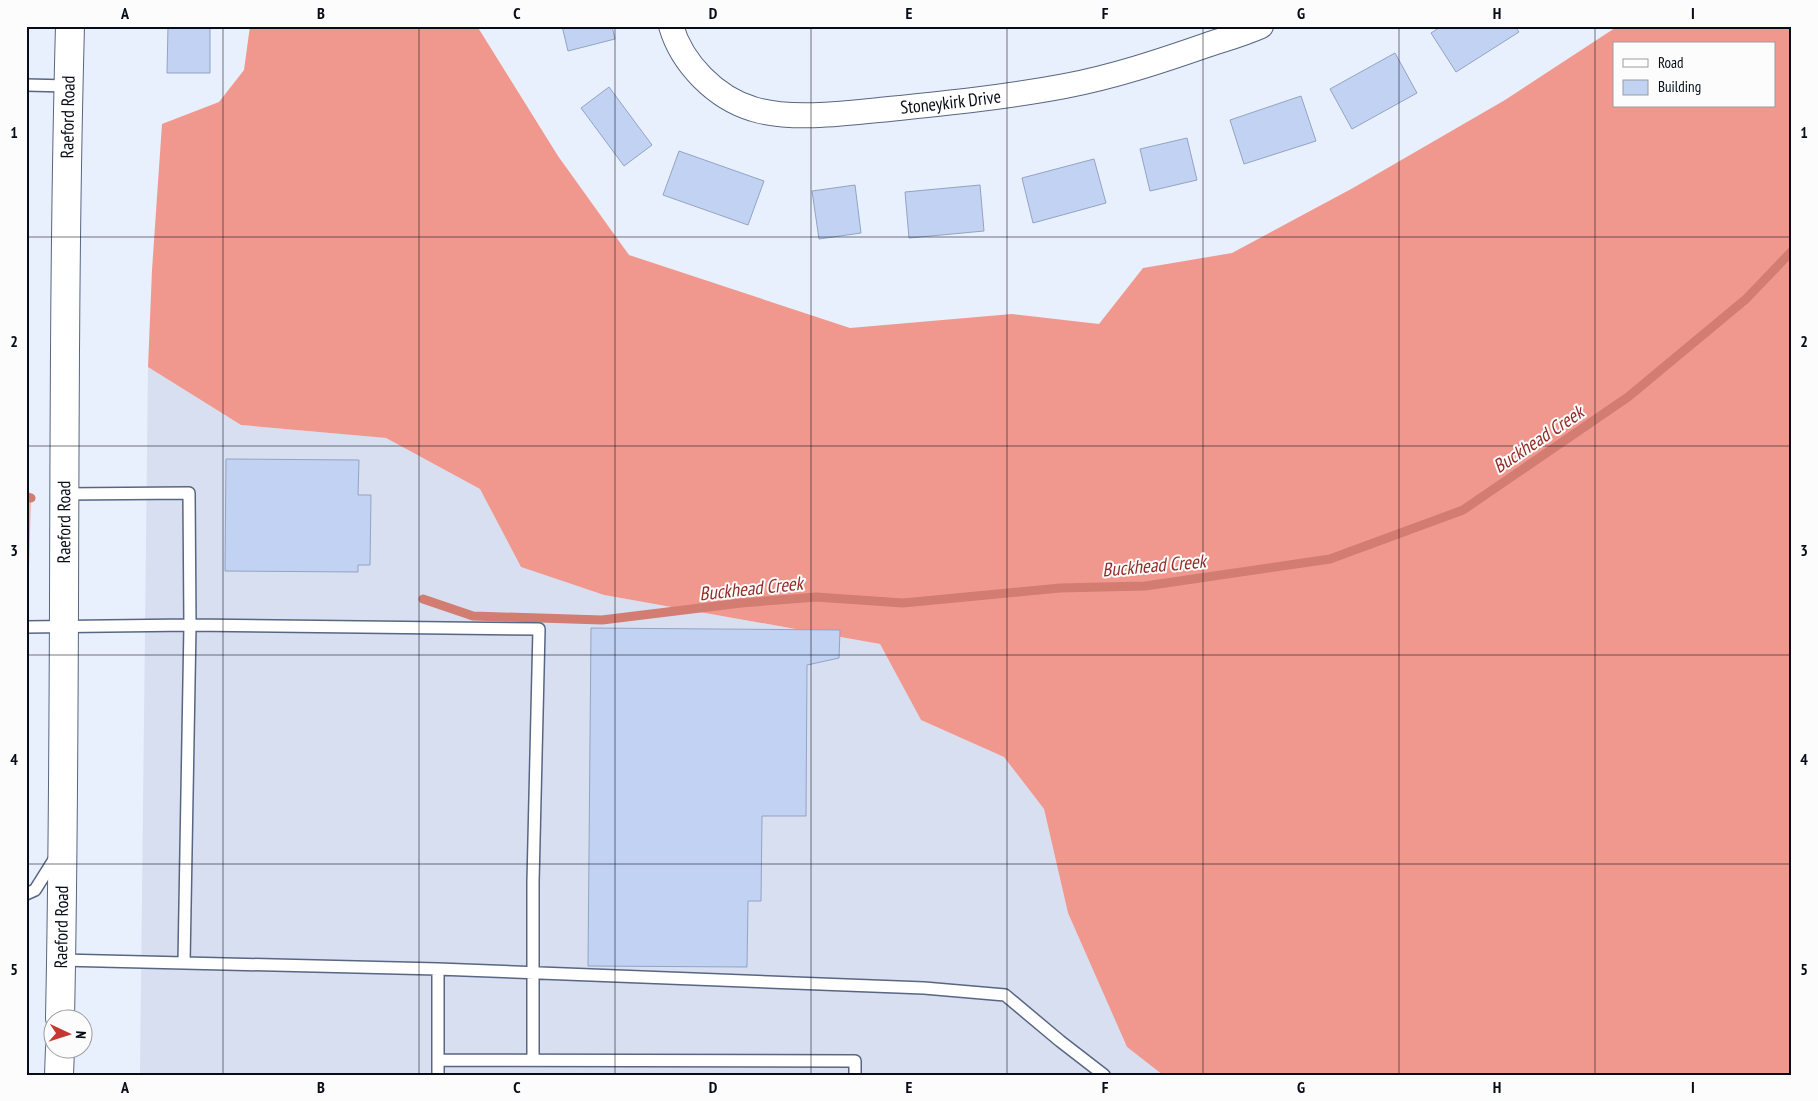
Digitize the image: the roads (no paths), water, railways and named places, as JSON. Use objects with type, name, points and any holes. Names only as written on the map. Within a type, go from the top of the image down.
[{"type":"highway","name":"Raeford Road","points":[[60,1008],[64,844],[63,494],[65,206],[70,26]]},
{"type":"highway","points":[[59,1075],[60,1058]]},
{"type":"street","name":"Stoneykirk Drive","points":[[671,26],[690,64],[718,92],[754,110],[790,116],[869,111],[989,99],[1067,86],[1163,61],[1261,26]]},
{"type":"lane","points":[[26,85],[68,86]]},
{"type":"lane","points":[[63,494],[189,493],[190,625],[184,963]]},
{"type":"lane","points":[[26,627],[190,625],[539,629],[533,873],[533,1060]]},
{"type":"lane","points":[[26,894],[35,890],[64,844]]},
{"type":"lane","points":[[61,960],[438,969],[924,988],[1005,995],[1104,1075]]},
{"type":"lane","points":[[438,969],[438,1075]]},
{"type":"lane","points":[[438,1060],[855,1061],[855,1075]]},
{"type":"waterway","name":"Buckhead Creek","points":[[423,599],[473,616],[602,620],[741,603],[816,597],[903,603],[1060,588],[1145,586],[1330,559],[1463,510],[1628,397],[1746,299],[1792,251]]},
{"type":"waterway","name":"Buckhead Creek","points":[[26,497],[31,498]]}]
